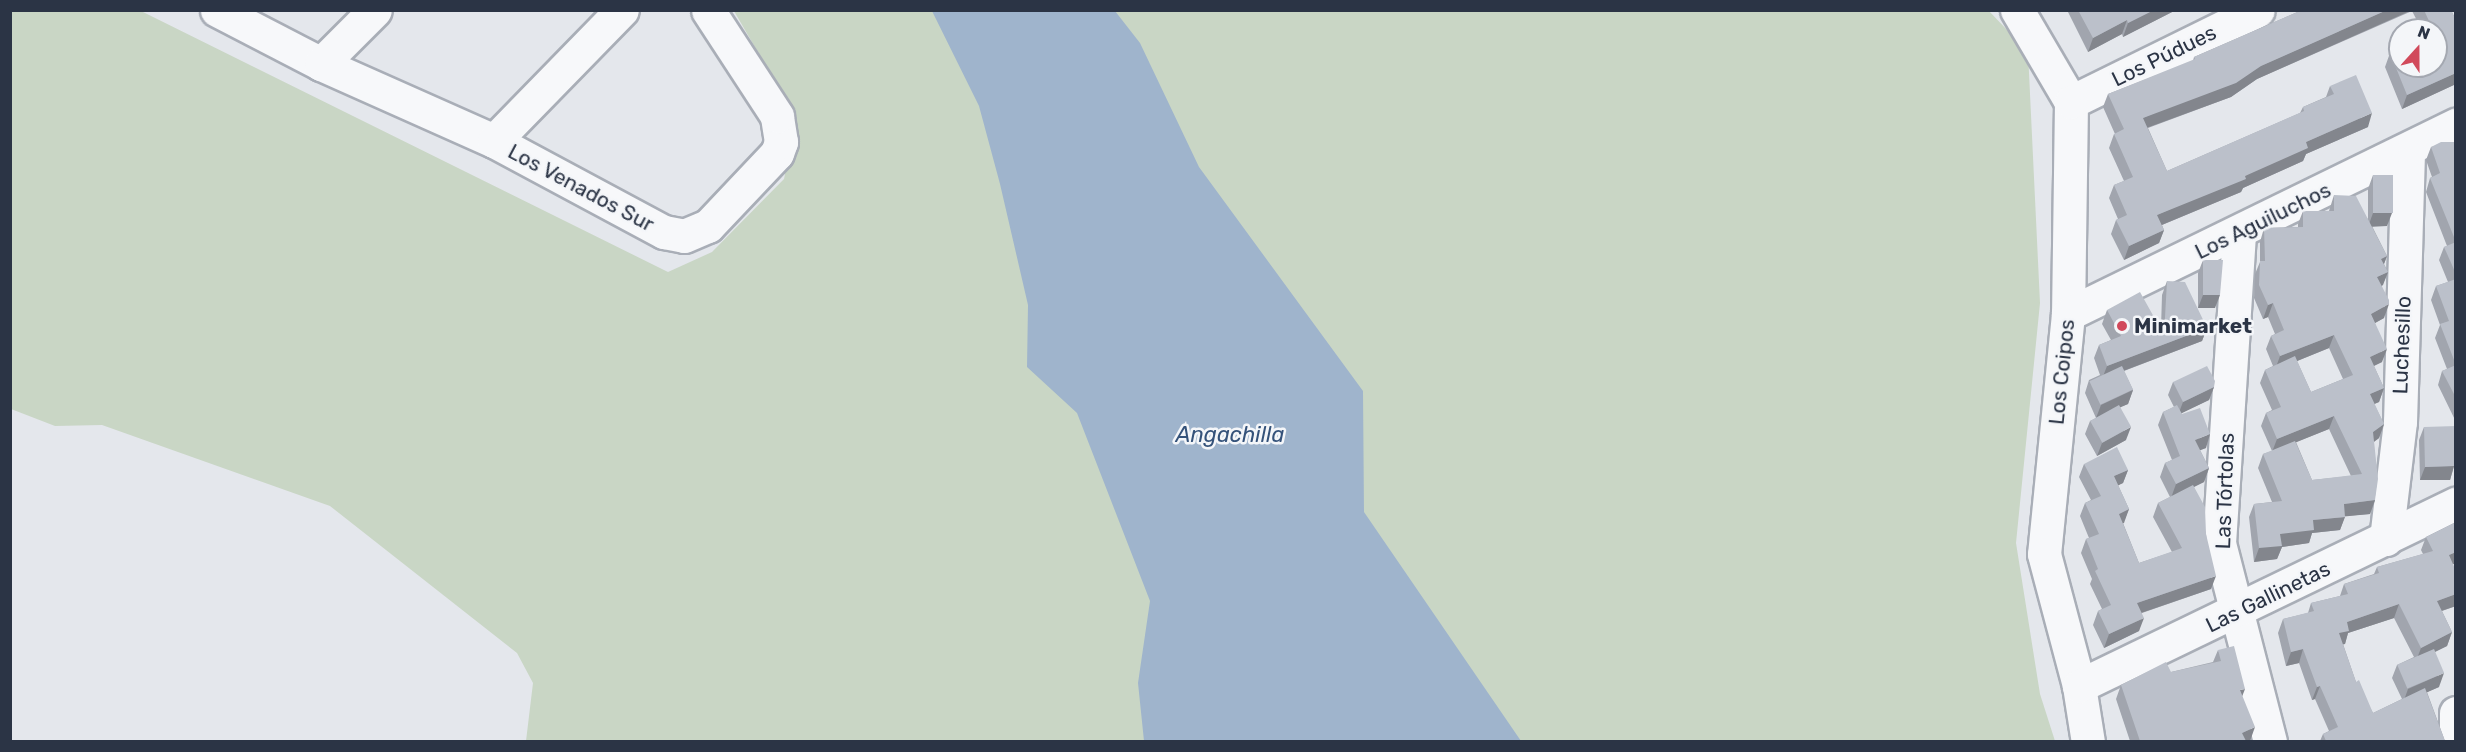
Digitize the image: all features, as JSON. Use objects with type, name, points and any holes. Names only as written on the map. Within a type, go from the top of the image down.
[{"type":"street","name":"Los Venados Sur","points":[[217,10],[321,64],[494,141],[664,232],[684,236],[701,231],[777,153],[782,132],[777,116],[708,10]]},
{"type":"street","points":[[321,64],[375,10]]},
{"type":"street","points":[[494,141],[622,10]]},
{"type":"street","points":[[2017,10],[2071,102]]},
{"type":"street","name":"Los Púdues","points":[[2071,102],[2247,13]]},
{"type":"street","name":"Los Coipos","points":[[2071,102],[2068,314],[2044,554],[2079,686],[2088,741]]},
{"type":"street","name":"Los Aguiluchos","points":[[2068,314],[2239,234],[2408,151],[2456,124]]},
{"type":"street","name":"Luchesillo","points":[[2386,539],[2400,422],[2408,151]]},
{"type":"street","name":"Las Tórtolas","points":[[2239,234],[2219,543],[2270,741]]},
{"type":"street","name":"Las Gallinetas","points":[[2079,686],[2236,613],[2456,504]]},
{"type":"street","points":[[2456,713],[2456,740]]},
{"type":"green space","points":[[11,11],[141,11],[668,272],[712,252],[784,179],[796,118],[734,11],[1989,11],[2028,52],[2040,303],[2016,543],[2040,694],[2055,741],[526,741],[533,683],[517,653],[330,506],[102,425],[55,426],[11,409]]},
{"type":"water","name":"Angachilla","points":[[932,11],[1115,11],[1140,43],[1199,167],[1363,391],[1364,512],[1521,741],[1144,741],[1138,683],[1150,601],[1077,413],[1027,367],[1028,305],[1000,184],[979,106]]},
{"type":"building","points":[[2078,10],[2154,10],[2128,23],[2127,20],[2093,38]]},
{"type":"building","points":[[2302,10],[2387,10],[2261,66],[2236,83],[2143,118],[2167,171],[2304,111],[2303,107],[2334,94],[2330,86],[2356,75],[2372,113],[2306,142],[2308,148],[2245,176],[2246,179],[2157,215],[2164,230],[2129,246],[2116,220],[2127,215],[2114,185],[2133,177],[2114,134],[2124,129],[2108,94],[2195,59],[2194,57]]},
{"type":"building","points":[[2424,10],[2451,10],[2456,20],[2456,73],[2448,77],[2448,18],[2428,18]]},
{"type":"building","points":[[2400,78],[2445,78],[2407,95]]},
{"type":"building","points":[[2441,142],[2456,142],[2456,242],[2430,178],[2440,173],[2431,147]]},
{"type":"building","points":[[2373,175],[2393,175],[2393,213],[2373,213]]},
{"type":"building","points":[[2334,195],[2356,196],[2387,256],[2381,259],[2388,272],[2377,277],[2389,304],[2371,314],[2387,349],[2370,357],[2384,388],[2370,394],[2384,424],[2373,432],[2378,479],[2375,500],[2344,504],[2345,517],[2313,520],[2314,530],[2280,534],[2282,546],[2259,548],[2254,504],[2282,501],[2263,454],[2295,441],[2312,480],[2362,474],[2334,416],[2277,439],[2266,413],[2281,407],[2265,370],[2295,356],[2311,392],[2353,375],[2334,335],[2280,356],[2271,336],[2284,330],[2273,303],[2268,305],[2259,285],[2260,261],[2265,261],[2264,228],[2303,227],[2303,211],[2334,211]]},
{"type":"building","points":[[2456,242],[2456,274],[2444,247]]},
{"type":"building","points":[[2203,260],[2223,260],[2220,295],[2203,295]]},
{"type":"building","points":[[2456,279],[2456,365],[2440,324],[2449,321],[2436,286]]},
{"type":"building","points":[[2167,281],[2185,282],[2207,328],[2107,366],[2099,345],[2121,336],[2107,310],[2140,292],[2164,335]]},
{"type":"building","points":[[2456,365],[2456,398],[2442,371]]},
{"type":"building","points":[[2122,366],[2133,390],[2100,405],[2089,381]]},
{"type":"building","points":[[2207,366],[2215,381],[2214,387],[2183,402],[2173,382]]},
{"type":"building","points":[[2119,405],[2131,427],[2102,443],[2090,421]]},
{"type":"building","points":[[2177,405],[2182,414],[2200,408],[2210,434],[2195,440],[2209,468],[2176,484],[2165,463],[2180,456],[2163,412]]},
{"type":"building","points":[[2456,426],[2454,466],[2425,467],[2424,427]]},
{"type":"building","points":[[2117,447],[2128,470],[2114,476],[2129,509],[2119,514],[2139,563],[2182,548],[2158,503],[2193,485],[2205,507],[2206,534],[2216,576],[2137,603],[2144,618],[2109,634],[2098,611],[2111,605],[2095,571],[2098,569],[2086,539],[2099,534],[2085,503],[2101,496],[2084,464]]},
{"type":"building","points":[[2456,522],[2456,552],[2449,555],[2456,571],[2456,594],[2437,601],[2452,632],[2421,648],[2399,604],[2347,622],[2349,631],[2339,633],[2356,682],[2359,680],[2373,713],[2425,688],[2445,741],[2326,741],[2323,734],[2338,727],[2320,686],[2317,687],[2303,649],[2291,652],[2283,619],[2314,611],[2311,603],[2348,594],[2344,584],[2379,573],[2377,567],[2433,551],[2426,537]]},
{"type":"building","points":[[2234,646],[2245,689],[2240,690],[2255,727],[2242,733],[2246,741],[2140,741],[2121,685],[2166,662],[2171,672],[2221,661],[2218,650]]},
{"type":"building","points":[[2434,649],[2444,673],[2407,689],[2397,665]]},
{"type":"place","name":"Minimarket","points":[[2122,326]]}]
